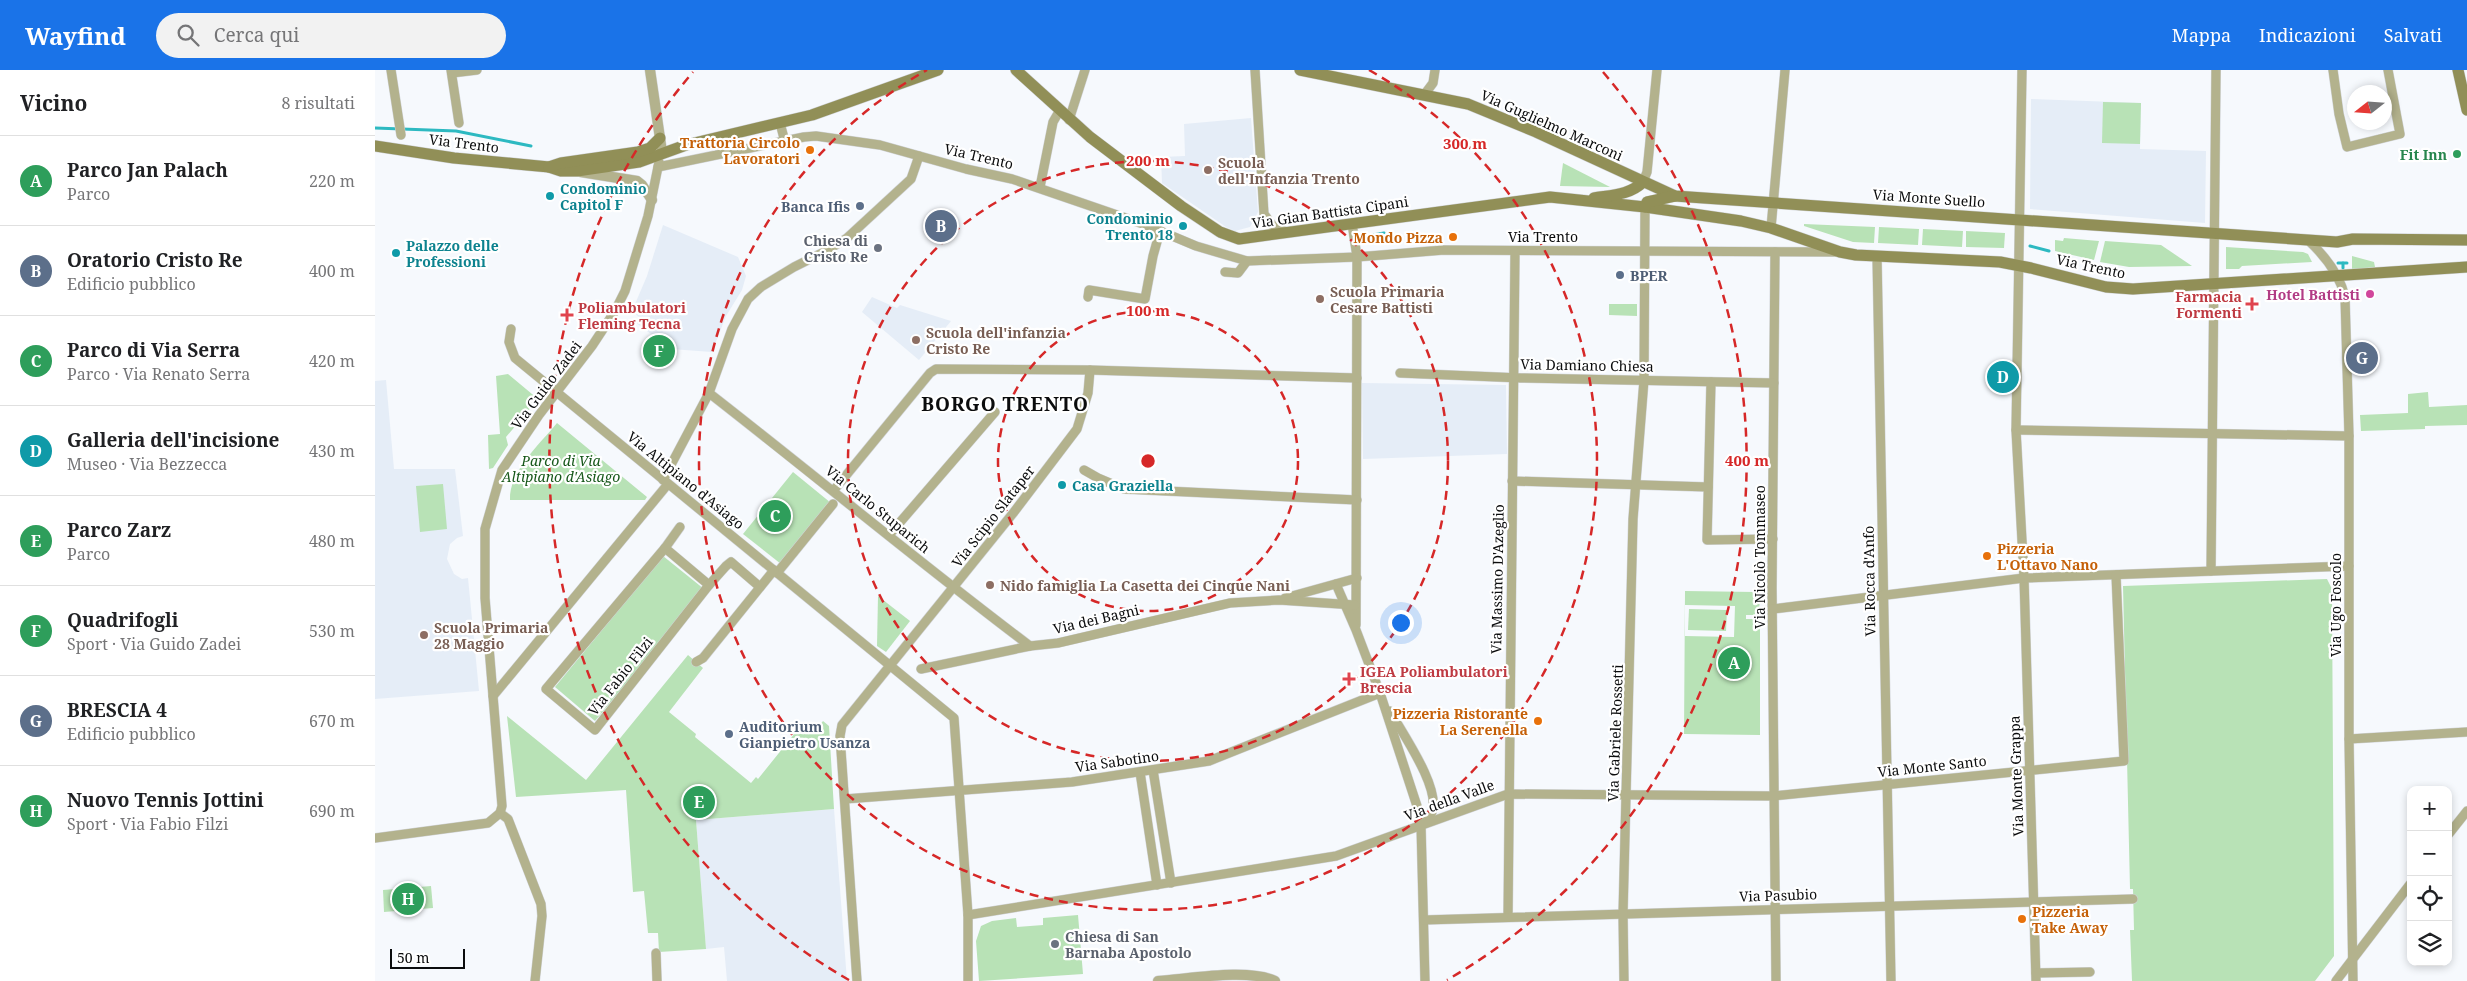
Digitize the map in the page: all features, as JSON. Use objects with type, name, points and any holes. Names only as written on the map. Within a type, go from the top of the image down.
[{"type":"main road","points":[[662,152],[812,115],[939,70]]},
{"type":"main road","name":"Via Gian Battista Cipani","points":[[1016,70],[1069,120],[1181,206],[1220,232],[1239,239],[1538,198],[1645,207]]},
{"type":"main road","name":"Via Guglielmo Marconi","points":[[1300,70],[1468,104],[1535,132],[1643,182]]},
{"type":"main road","points":[[2458,70],[2467,110]]},
{"type":"main road","name":"Via Trento","points":[[549,167],[561,163],[638,152],[649,148],[660,138]]},
{"type":"main road","name":"Via Trento","points":[[375,146],[454,158],[549,167],[561,171],[577,171],[639,162],[662,152]]},
{"type":"main road","points":[[1578,200],[1624,193],[1638,187],[1643,182]]},
{"type":"main road","name":"Via Monte Suello","points":[[1643,182],[1675,196],[2337,242],[2353,239],[2467,240]]},
{"type":"main road","points":[[1675,196],[1647,202],[1645,207],[1741,221],[1771,228]]},
{"type":"main road","name":"Via Trento","points":[[1771,228],[1840,252],[1877,257],[2019,265],[2120,288],[2214,285],[2467,267]]},
{"type":"street","points":[[391,70],[401,135]]},
{"type":"street","points":[[459,123],[452,72],[477,70]]},
{"type":"street","name":"Via Guido Zadei","points":[[493,694],[485,598],[485,529],[502,470],[539,415],[574,372],[615,311],[636,258],[652,200],[662,152],[650,70]]},
{"type":"street","points":[[1069,120],[1085,70]]},
{"type":"street","points":[[1255,70],[1264,214],[1273,226],[1286,232]]},
{"type":"street","points":[[1424,95],[1433,83],[1435,70]]},
{"type":"street","points":[[1643,182],[1647,172],[1657,70]]},
{"type":"street","points":[[1771,228],[1785,70]]},
{"type":"street","points":[[2019,265],[2022,70]]},
{"type":"street","points":[[2211,571],[2216,70]]},
{"type":"street","points":[[2333,70],[2339,114],[2347,147],[2400,134],[2388,70]]},
{"type":"street","points":[[1040,187],[1053,122],[1059,110]]},
{"type":"street","points":[[780,124],[785,142]]},
{"type":"street","name":"Via Trento","points":[[658,167],[816,136],[880,145],[1040,187],[1196,246],[1247,261],[1357,257],[1422,250],[1515,252],[1840,252]]},
{"type":"street","points":[[375,838],[488,823],[500,814],[502,806],[493,694],[666,482],[709,394],[732,329],[748,299],[794,266],[826,251],[847,238],[911,179],[919,156]]},
{"type":"street","name":"Via Trento","points":[[577,171],[637,181],[652,200]]},
{"type":"street","name":"Via Gabriele Rossetti","points":[[1624,981],[1623,914],[1636,486],[1645,380],[1645,207]]},
{"type":"street","points":[[1352,224],[1357,257],[1357,578],[1355,605],[1357,630]]},
{"type":"street","points":[[1087,292],[1145,299],[1160,231]]},
{"type":"street","name":"Via Ugo Foscolo","points":[[2308,240],[2323,255],[2337,277],[2345,297],[2349,436],[2349,739],[2353,981]]},
{"type":"street","name":"Via Massimo D'Azeglio","points":[[1507,917],[1515,252]]},
{"type":"street","name":"Via Nicolò Tommaseo","points":[[1775,252],[1773,796],[1776,981]]},
{"type":"street","name":"Via Rocca d'Anfo","points":[[1877,257],[1882,596],[1891,981]]},
{"type":"street","name":"Via Trento","points":[[1225,272],[1238,273],[1247,261]]},
{"type":"street","name":"Via Monte Grappa","points":[[2019,265],[2016,430],[2024,578],[2036,977],[2090,972]]},
{"type":"street","name":"Via Altipiano d'Asiago","points":[[511,329],[509,342],[515,358],[954,718],[968,915],[968,981]]},
{"type":"street","points":[[834,490],[936,369],[1089,370],[1357,378]]},
{"type":"street","name":"Via Scipio Slataper","points":[[857,981],[840,736],[842,725],[953,588],[1077,429],[1088,393],[1089,370]]},
{"type":"street","name":"Via Damiano Chiesa","points":[[1400,373],[1514,378],[1774,383]]},
{"type":"street","points":[[1711,382],[1707,540],[1773,539]]},
{"type":"street","name":"Via Carlo Stuparich","points":[[709,394],[834,490],[953,588],[1030,646]]},
{"type":"street","points":[[889,535],[995,412]]},
{"type":"street","points":[[2016,430],[2349,436]]},
{"type":"street","points":[[1084,470],[1097,478],[1124,489],[1357,500]]},
{"type":"street","points":[[1512,481],[1708,487]]},
{"type":"street","points":[[696,662],[703,658],[760,587],[776,572],[833,504]]},
{"type":"street","name":"Via Fabio Filzi","points":[[680,527],[665,548],[546,689],[595,730],[726,566],[731,562],[760,587]]},
{"type":"street","points":[[665,548],[709,585]]},
{"type":"street","points":[[1773,609],[2024,578],[2349,566]]},
{"type":"street","name":"Via Monte Santo","points":[[1773,796],[2124,761],[2116,575]]},
{"type":"street","name":"Via dei Bagni","points":[[1279,600],[1357,578]]},
{"type":"street","points":[[1336,584],[1343,605],[1357,630],[1417,806],[1421,825],[1425,981]]},
{"type":"street","name":"Via dei Bagni","points":[[921,669],[1058,642],[1205,607],[1279,600],[1355,605]]},
{"type":"street","points":[[1380,694],[1419,763],[1431,791],[1433,801],[1432,813],[1421,825]]},
{"type":"street","name":"Via Sabotino","points":[[845,799],[1072,782],[1209,762],[1380,694]]},
{"type":"street","points":[[2349,739],[2467,732]]},
{"type":"street","points":[[1153,770],[1171,883]]},
{"type":"street","points":[[1140,772],[1157,885]]},
{"type":"street","name":"Via della Valle","points":[[968,915],[1336,856],[1508,794],[1773,796]]},
{"type":"street","points":[[2451,831],[2467,811]]},
{"type":"street","points":[[500,814],[508,820],[541,904],[542,916],[535,981]]},
{"type":"street","points":[[2336,981],[2407,888]]},
{"type":"street","name":"Via Pasubio","points":[[1424,920],[2034,900],[2133,899]]},
{"type":"street","points":[[656,952],[657,981]]},
{"type":"street","points":[[1158,981],[1246,975],[1263,976],[1275,981]]},
{"type":"shaded area","points":[[2031,99],[2141,103],[2140,149],[2206,151],[2205,223],[2030,209]]},
{"type":"shaded area","name":"Scuola dell'Infanzia Trento","points":[[1251,118],[1258,212],[1250,227],[1235,231],[1226,227],[1162,183],[1161,157],[1185,156],[1184,124]]},
{"type":"shaded area","points":[[663,225],[738,257],[746,276],[742,290],[726,316],[712,352],[671,349],[635,322],[639,317],[632,311],[647,276]]},
{"type":"shaded area","name":"Scuola dell'infanzia Cristo Re","points":[[872,297],[897,308],[900,305],[951,321],[919,360],[862,312]]},
{"type":"shaded area","points":[[386,380],[394,469],[455,469],[463,536],[450,544],[447,559],[454,574],[462,579],[468,578],[479,691],[375,699],[375,381]]},
{"type":"shaded area","points":[[1362,383],[1506,385],[1507,454],[1363,459]]},
{"type":"shaded area","points":[[834,809],[847,981],[727,981],[724,947],[706,949],[696,820]]},
{"type":"green space","points":[[2103,102],[2141,103],[2140,144],[2102,143]]},
{"type":"green space","points":[[1563,163],[1610,187],[1560,186]]},
{"type":"green space","points":[[1804,224],[1875,227],[1874,243],[1853,242],[1804,226]]},
{"type":"green space","points":[[1879,227],[1919,229],[1918,245],[1878,243]]},
{"type":"green space","points":[[1923,229],[1963,231],[1962,247],[1922,245]]},
{"type":"green space","points":[[1966,231],[2005,233],[2004,248],[1966,247]]},
{"type":"green space","points":[[2064,238],[2099,241],[2094,260],[2055,251],[2055,240],[2063,241]]},
{"type":"green space","points":[[2105,241],[2161,245],[2192,266],[2129,267],[2100,262]]},
{"type":"green space","points":[[2226,247],[2303,252],[2308,254],[2312,262],[2242,266],[2239,269],[2226,269]]},
{"type":"green space","points":[[2352,256],[2374,262],[2375,267],[2352,270]]},
{"type":"green space","points":[[1609,304],[1637,304],[1637,316],[1609,315]]},
{"type":"green space","points":[[508,374],[538,399],[506,437],[508,445],[493,468],[489,469],[488,435],[500,434],[496,376]]},
{"type":"green space","points":[[2428,392],[2429,407],[2467,405],[2467,425],[2425,426],[2425,429],[2361,431],[2360,415],[2408,413],[2408,394]]},
{"type":"green space","name":"Parco di Via Altipiano d'Asiago","points":[[557,423],[647,497],[645,500],[510,500],[511,489],[520,468]]},
{"type":"green space","points":[[793,472],[831,503],[781,564],[743,534]]},
{"type":"green space","points":[[443,484],[447,529],[420,532],[416,486]]},
{"type":"green space","points":[[663,556],[704,589],[595,721],[555,687]]},
{"type":"green space","points":[[2327,579],[2332,589],[2334,956],[2315,981],[2132,981],[2130,930],[2134,930],[2133,889],[2130,889],[2123,586]]},
{"type":"green space","points":[[1685,591],[1755,592],[1754,600],[1760,600],[1759,610],[1755,610],[1755,615],[1746,615],[1746,619],[1760,619],[1760,735],[1684,734]],"holes":[[[1685,605],[1735,606],[1734,637],[1685,636]]]},
{"type":"green space","points":[[878,596],[910,621],[886,652],[877,646]]},
{"type":"green space","points":[[1689,609],[1727,610],[1726,631],[1688,630]]},
{"type":"green space","points":[[688,655],[703,668],[669,712],[696,734],[695,737],[751,783],[756,777],[758,779],[803,723],[811,730],[816,724],[819,726],[823,721],[829,726],[834,809],[696,820],[706,949],[659,952],[658,933],[648,933],[644,891],[633,892],[626,790],[516,797],[507,716],[586,780]]},
{"type":"green space","points":[[431,886],[433,908],[384,912],[383,890]]},
{"type":"green space","points":[[1078,915],[1083,974],[979,981],[976,941],[981,926],[992,921],[1016,918],[1017,927],[1043,925],[1043,918]]},
{"type":"waterway","points":[[375,128],[456,131],[531,146]]},
{"type":"waterway","points":[[1361,237],[1384,233]]},
{"type":"waterway","points":[[2030,246],[2049,251]]},
{"type":"waterway","points":[[2338,263],[2347,263]]},
{"type":"waterway","points":[[2343,263],[2343,268]]},
{"type":"place","name":"Trattoria Circolo Lavoratori","points":[[810,150]]},
{"type":"place","name":"Fit Inn","points":[[2457,154]]},
{"type":"place","name":"Scuola dell'Infanzia Trento","points":[[1208,170]]},
{"type":"place","name":"Condominio Capitol F","points":[[550,196]]},
{"type":"place","name":"Banca Ifis","points":[[860,206]]},
{"type":"place","name":"Oratorio Cristo Re","points":[[941,226]]},
{"type":"place","name":"Condominio Trento 18","points":[[1183,226]]},
{"type":"place","name":"Mondo Pizza","points":[[1453,237]]},
{"type":"place","name":"Chiesa di Cristo Re","points":[[878,248]]},
{"type":"place","name":"Palazzo delle Professioni","points":[[396,253]]},
{"type":"place","name":"BPER","points":[[1620,275]]},
{"type":"place","name":"Hotel Battisti","points":[[2370,294]]},
{"type":"place","name":"Scuola Primaria Cesare Battisti","points":[[1320,299]]},
{"type":"place","name":"Farmacia Formenti","points":[[2252,304]]},
{"type":"place","name":"Poliambulatori Fleming Tecna","points":[[567,315]]},
{"type":"place","name":"Scuola dell'infanzia Cristo Re","points":[[916,340]]},
{"type":"place","name":"Quadrifogli","points":[[659,351]]},
{"type":"place","name":"BRESCIA 4","points":[[2362,358]]},
{"type":"place","name":"Galleria dell'incisione","points":[[2003,377]]},
{"type":"place","name":"Casa Graziella","points":[[1062,485]]},
{"type":"place","name":"Parco di Via Serra","points":[[775,516]]},
{"type":"place","name":"Pizzeria L'Ottavo Nano","points":[[1987,556]]},
{"type":"place","name":"Nido famiglia La Casetta dei Cinque Nani","points":[[990,585]]},
{"type":"place","name":"Scuola Primaria 28 Maggio","points":[[424,635]]},
{"type":"place","name":"Parco Jan Palach","points":[[1734,663]]},
{"type":"place","name":"IGEA Poliambulatori Brescia","points":[[1349,679]]},
{"type":"place","name":"Pizzeria Ristorante La Serenella","points":[[1538,721]]},
{"type":"place","name":"Auditorium Gianpietro Usanza","points":[[729,734]]},
{"type":"place","name":"Parco Zarz","points":[[699,802]]},
{"type":"place","name":"Nuovo Tennis Jottini","points":[[408,899]]},
{"type":"place","name":"Pizzeria Take Away","points":[[2022,919]]},
{"type":"place","name":"Chiesa di San Barnaba Apostolo","points":[[1055,944]]},
{"type":"district","name":"BORGO TRENTO","points":[[1005,404]]}]
